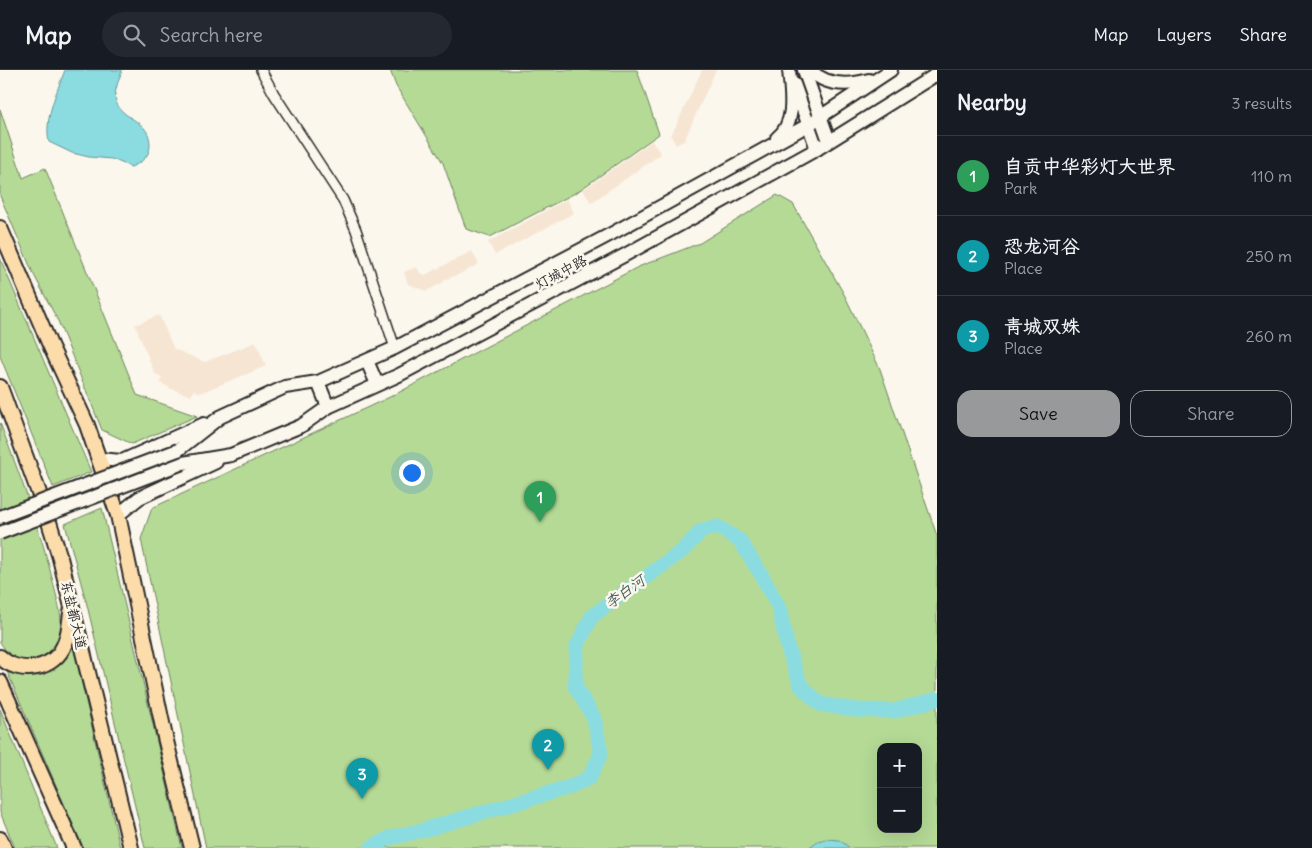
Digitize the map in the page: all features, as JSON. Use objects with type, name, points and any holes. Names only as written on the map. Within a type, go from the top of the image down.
[{"type":"highway","points":[[0,228],[50,345],[87,425],[118,515],[165,737],[192,848]]},
{"type":"highway","name":"东盐都大道","points":[[0,389],[46,512],[73,606],[131,848]]},
{"type":"highway","points":[[0,657],[18,668],[30,669],[44,666],[58,656],[66,643],[73,606]]},
{"type":"highway","points":[[0,682],[74,848]]},
{"type":"highway","points":[[0,839],[4,848]]},
{"type":"main road","points":[[789,70],[817,149]]},
{"type":"main road","points":[[766,148],[783,133],[788,123],[791,110],[789,70]]},
{"type":"main road","points":[[804,70],[829,141]]},
{"type":"main road","points":[[810,70],[831,83],[856,84],[879,78]]},
{"type":"main road","name":"灯城中路","points":[[0,517],[178,450],[220,417],[286,387],[318,382],[395,348],[611,234],[808,125],[891,70]]},
{"type":"main road","name":"灯城中路","points":[[0,533],[183,463],[231,454],[301,426],[328,406],[407,370],[624,256],[817,149],[937,74]]},
{"type":"main road","points":[[367,361],[377,384]]},
{"type":"main road","points":[[318,382],[328,406]]},
{"type":"main road","points":[[98,460],[122,460],[220,417]]},
{"type":"main road","points":[[118,515],[139,498],[231,454]]},
{"type":"street","points":[[261,70],[274,94],[344,200],[356,230],[395,348]]},
{"type":"shaded area","points":[[702,70],[717,70],[684,141],[676,145],[670,134],[673,132]]},
{"type":"shaded area","points":[[652,141],[661,154],[591,203],[583,190]]},
{"type":"shaded area","points":[[567,199],[574,213],[495,255],[488,242]]},
{"type":"shaded area","points":[[472,251],[479,264],[462,273],[444,280],[444,282],[426,291],[408,284],[404,272],[417,267],[420,273],[425,275]]},
{"type":"shaded area","points":[[159,315],[174,349],[205,362],[256,342],[266,366],[200,393],[194,390],[191,396],[169,388],[160,383],[162,377],[155,374],[135,325]]},
{"type":"green space","points":[[390,70],[637,70],[659,134],[577,192],[490,237],[466,229],[443,163],[396,86]]},
{"type":"green space","points":[[0,109],[23,178],[45,168],[137,395],[197,416],[132,444],[102,430],[58,321],[33,273],[0,196]]},
{"type":"green space","points":[[777,195],[793,204],[845,296],[880,369],[937,536],[937,848],[206,848],[141,539],[152,508],[394,395],[638,267],[700,243]]},
{"type":"green space","points":[[0,258],[91,472],[53,487],[0,356]]},
{"type":"green space","points":[[0,423],[49,565],[60,614],[61,635],[57,647],[48,656],[30,662],[16,659],[9,654],[0,642]]},
{"type":"green space","points":[[102,508],[182,848],[145,848],[87,605],[65,524]]},
{"type":"green space","points":[[73,645],[120,848],[83,848],[6,669],[29,673],[45,672],[59,663]]},
{"type":"green space","points":[[0,709],[57,848],[15,848],[0,812]]},
{"type":"water","points":[[65,70],[122,70],[116,87],[115,96],[117,104],[121,110],[146,130],[149,137],[150,149],[144,159],[138,164],[131,167],[112,159],[72,153],[49,142],[48,124],[50,114]]},
{"type":"water","points":[[826,839],[839,840],[850,848],[808,848],[818,841]]},
{"type":"waterway","name":"李白河","points":[[371,848],[389,838],[423,830],[573,786],[590,777],[601,753],[594,718],[575,686],[577,646],[592,616],[682,551],[702,530],[718,527],[740,541],[761,574],[779,608],[788,649],[801,686],[820,704],[856,710],[894,711],[937,699]]},
{"type":"place","name":"自贡中华彩灯大世界","points":[[540,522]]},
{"type":"place","name":"恐龙河谷","points":[[548,770]]},
{"type":"place","name":"青城双姝","points":[[362,799]]}]
